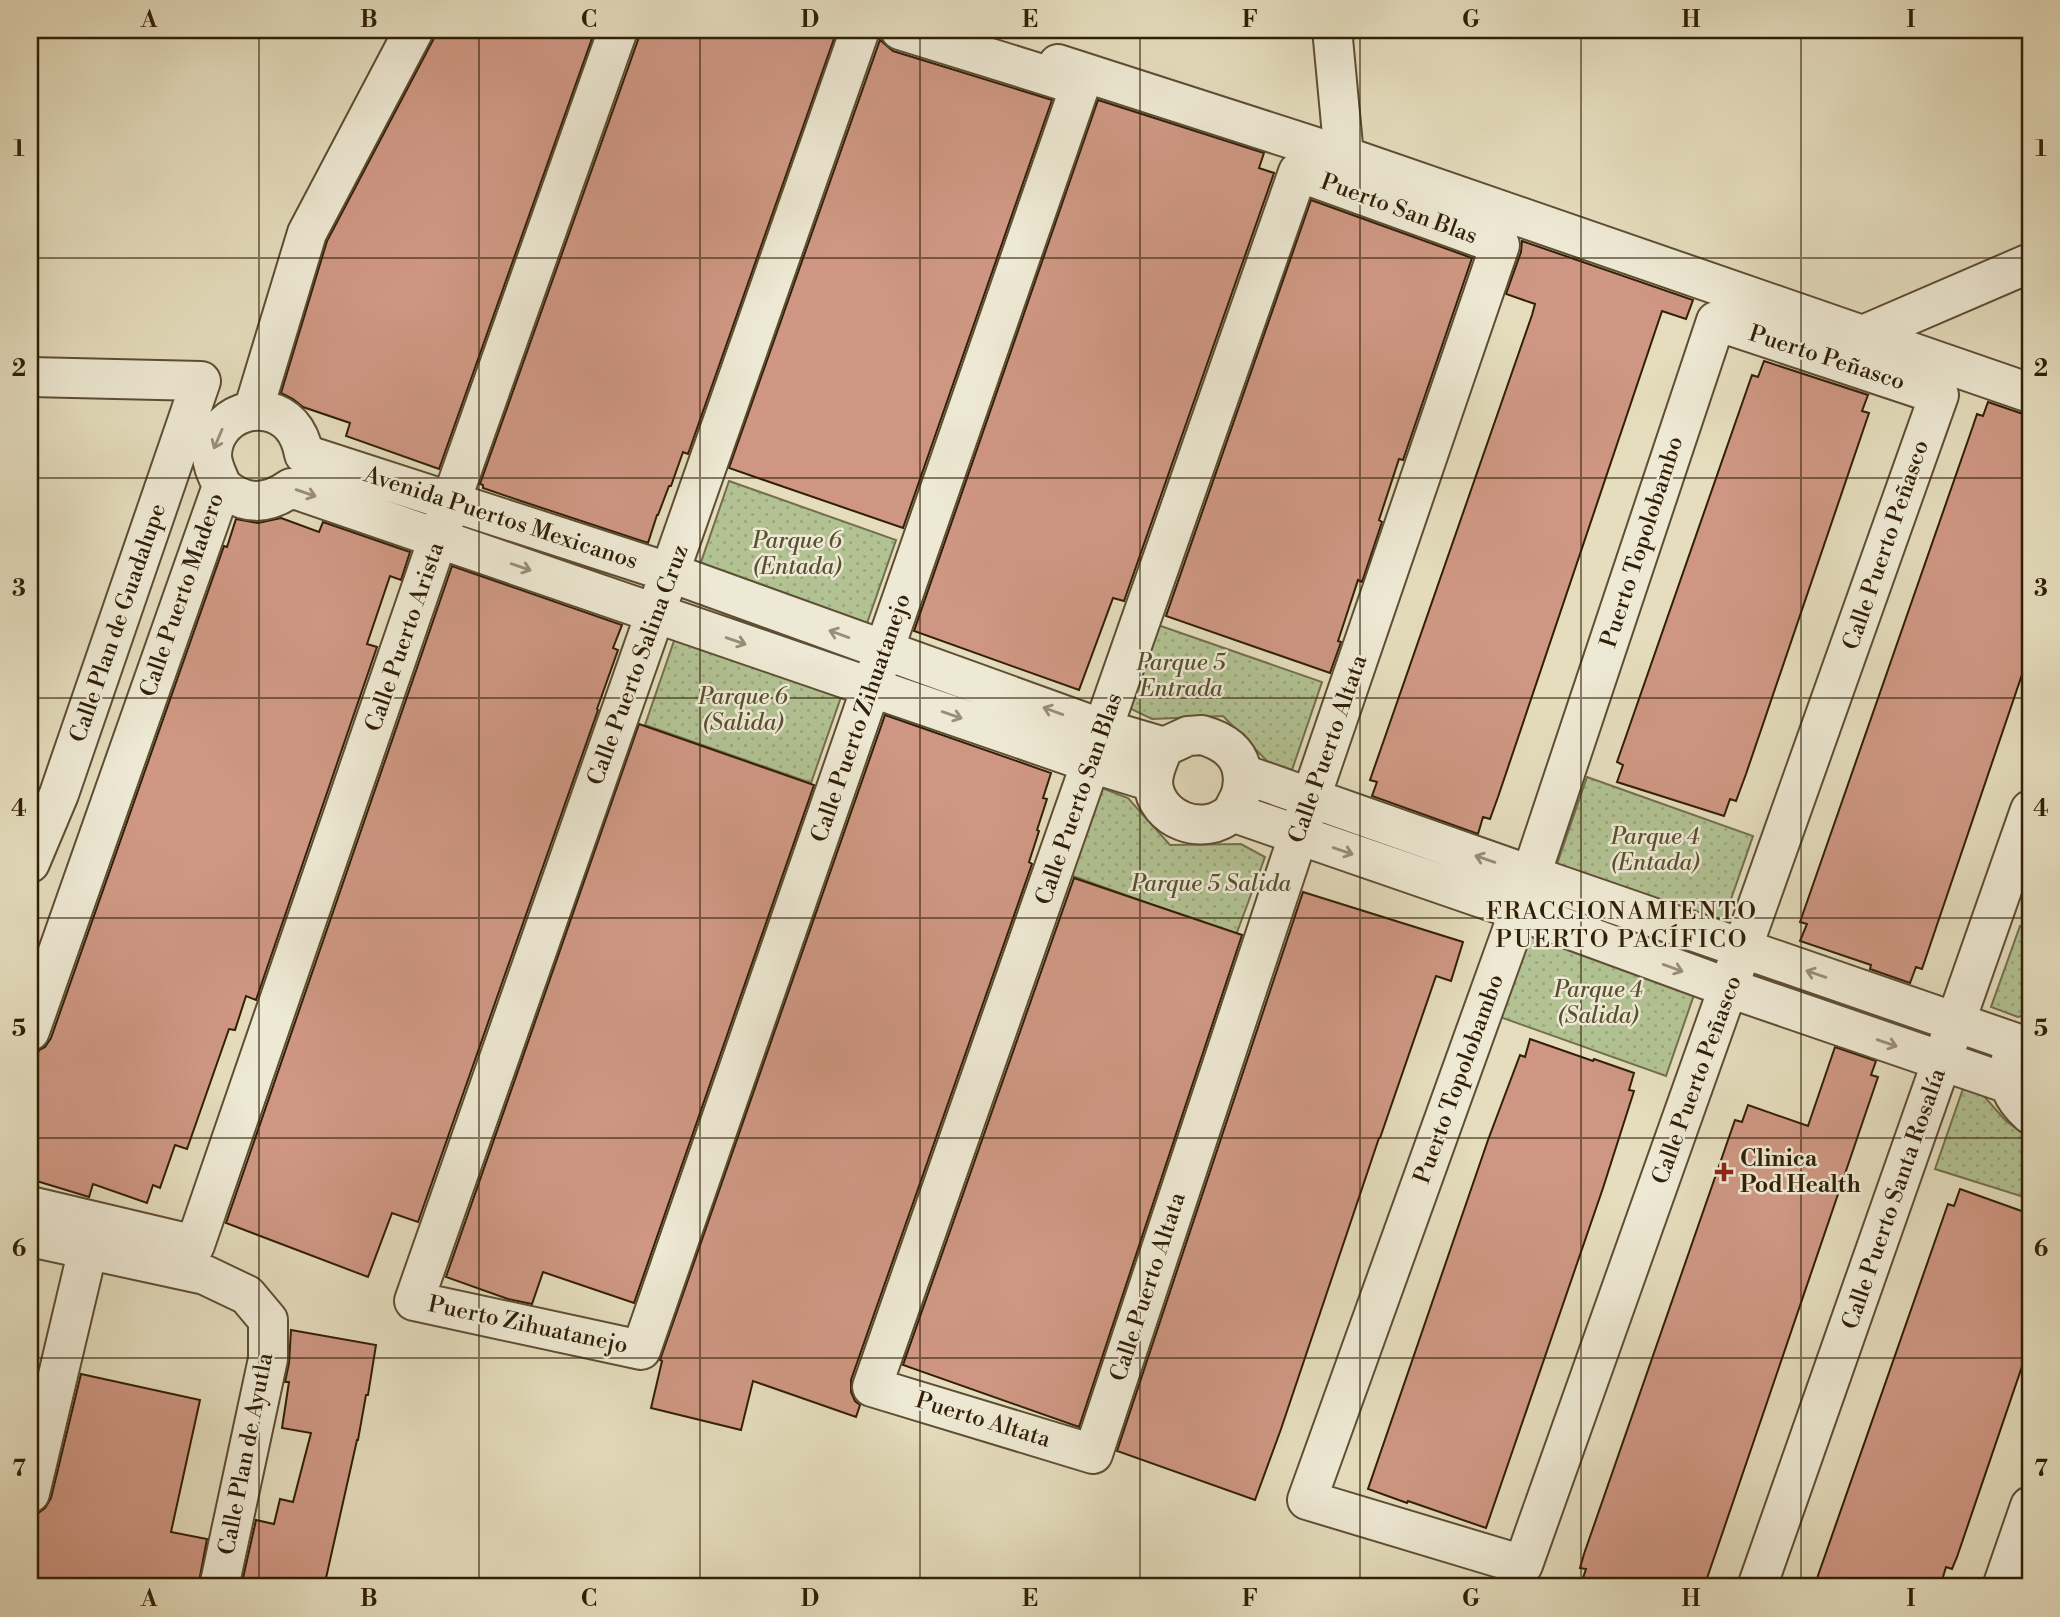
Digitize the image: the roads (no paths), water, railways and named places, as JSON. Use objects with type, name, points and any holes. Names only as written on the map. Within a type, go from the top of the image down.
[{"type":"street","points":[[253,411],[307,233],[414,30]]},
{"type":"street","name":"Calle Puerto Arista","points":[[30,1206],[195,1245],[618,30]]},
{"type":"street","name":"Calle Puerto Salina Cruz","points":[[414,1301],[860,30]]},
{"type":"street","name":"Calle Puerto Zihuatanejo","points":[[641,1350],[1080,86],[900,30]]},
{"type":"street","points":[[953,30],[1344,156],[2030,393]]},
{"type":"street","points":[[1335,30],[1333,39],[1344,156]]},
{"type":"street","name":"Puerto San Blas","points":[[1298,172],[1500,245]]},
{"type":"street","name":"Calle Puerto San Blas","points":[[872,1387],[1298,172]]},
{"type":"street","name":"Calle Puerto Altata","points":[[1093,1454],[1298,835],[1500,245]]},
{"type":"street","points":[[1863,335],[2030,263]]},
{"type":"street","name":"Puerto Peñasco","points":[[1716,321],[1939,395]]},
{"type":"street","name":"Puerto Topolobambo","points":[[1523,1565],[1307,1500],[1519,911],[1716,321]]},
{"type":"street","name":"Calle Plan de Guadalupe","points":[[30,377],[201,382],[59,794],[30,863]]},
{"type":"street","name":"Calle Puerto Peñasco","points":[[1523,1565],[1939,395]]},
{"type":"street","name":"Calle Puerto Madero","points":[[30,1031],[222,486],[212,455],[215,439],[226,422],[237,414],[253,411]]},
{"type":"street","name":"Avenida Puertos Mexicanos","points":[[253,411],[277,415],[291,424],[301,439],[304,454],[671,573],[884,650],[1097,746]]},
{"type":"street","name":"Avenida Puertos Mexicanos","points":[[222,486],[232,495],[245,500],[261,501],[279,496],[291,488],[872,687],[1159,765]]},
{"type":"street","points":[[1188,736],[1216,738],[1230,748],[1239,761],[1243,774],[1241,793],[1232,812],[1207,824],[1191,824],[1176,819],[1164,808],[1156,795],[1159,765],[1188,736]]},
{"type":"street","points":[[1243,774],[1956,1022],[2025,1040],[2011,1060],[2019,1099]]},
{"type":"street","points":[[30,820],[59,794]]},
{"type":"street","name":"Calle Puerto Santa Rosalía","points":[[1758,1587],[2030,810]]},
{"type":"street","points":[[1232,812],[1942,1062],[2019,1099]]},
{"type":"street","points":[[30,1237],[88,1249],[30,1493]]},
{"type":"street","name":"Calle Plan de Ayutla","points":[[88,1249],[205,1275],[247,1295],[268,1320],[268,1359],[219,1587]]},
{"type":"street","name":"Puerto Zihuatanejo","points":[[414,1301],[641,1350]]},
{"type":"street","name":"Puerto Altata","points":[[872,1387],[1093,1454]]},
{"type":"street","points":[[2002,1587],[2030,1506]]},
{"type":"place","name":"Clinica Pod Health","points":[[1724,1172]]},
{"type":"district","name":"FRACCIONAMIENTO PUERTO PACÍFICO","points":[[1622,926]]},
{"type":"park label","name":"Parque 6 (Entada)","points":[[797,554]]},
{"type":"park label","name":"Parque 5 Entrada","points":[[1181,676]]},
{"type":"park label","name":"Parque 6 (Salida)","points":[[743,710]]},
{"type":"park label","name":"Parque 4 (Entada)","points":[[1655,850]]},
{"type":"park label","name":"Parque 5 Salida","points":[[1211,884]]},
{"type":"park label","name":"Parque 4 (Salida)","points":[[1598,1003]]}]
